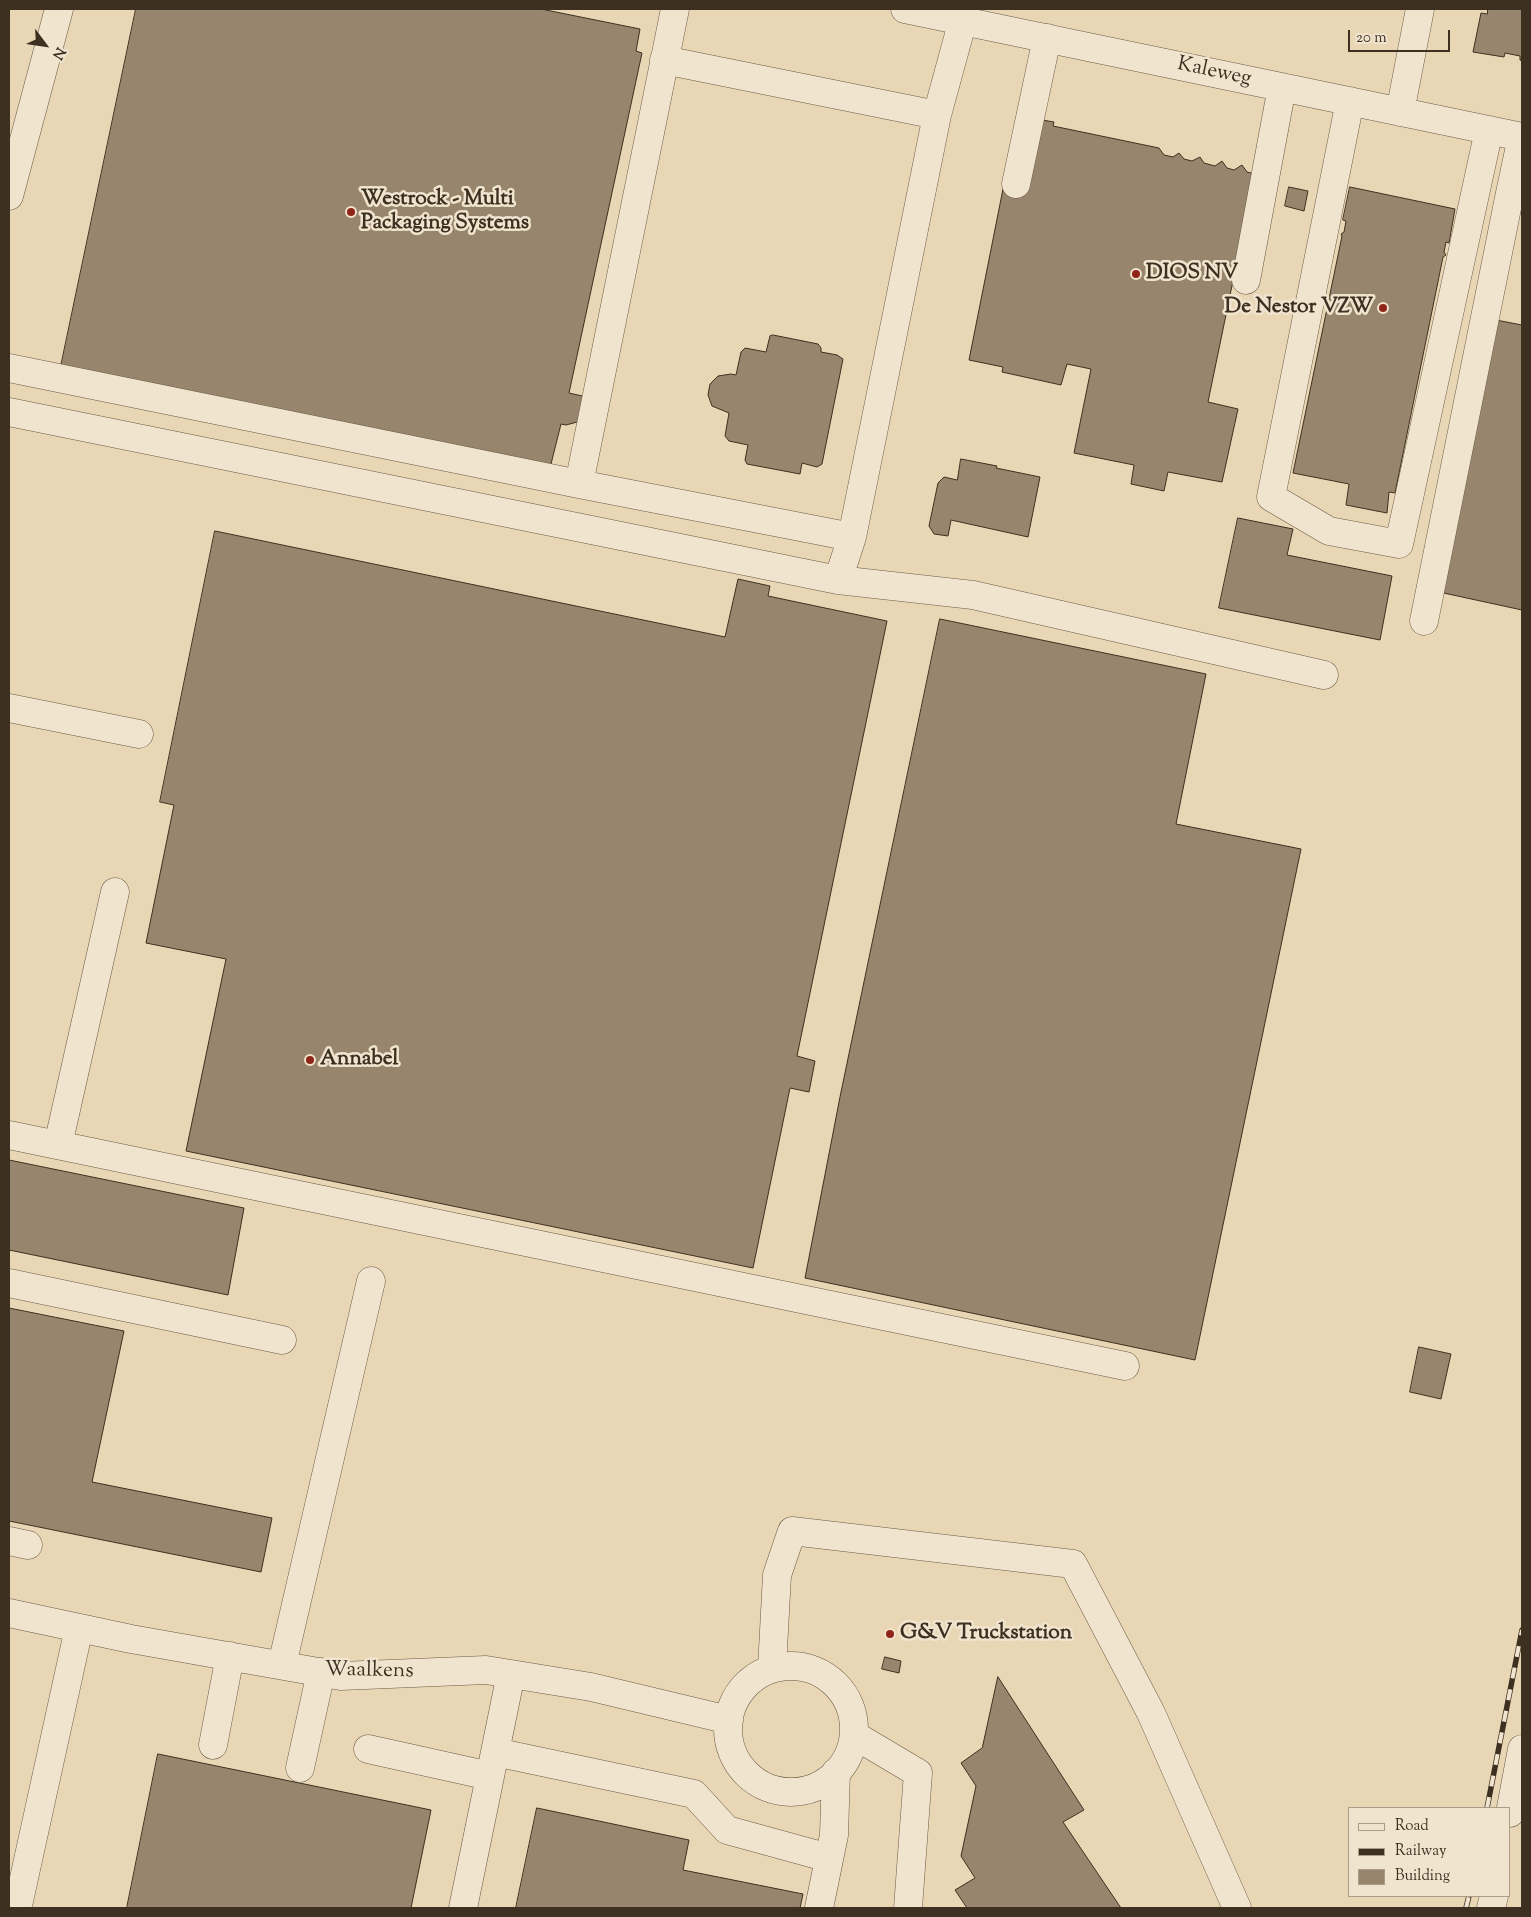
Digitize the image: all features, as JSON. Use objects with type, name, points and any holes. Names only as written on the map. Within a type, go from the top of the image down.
[{"type":"street","points":[[9,196],[59,9]]},
{"type":"street","points":[[579,484],[675,9]]},
{"type":"street","points":[[1400,112],[1420,9]]},
{"type":"street","name":"Kaleweg","points":[[915,10],[1522,137]]},
{"type":"street","points":[[838,580],[852,537],[937,115],[963,20]]},
{"type":"street","points":[[1016,184],[1047,38]]},
{"type":"street","points":[[664,60],[937,115]]},
{"type":"street","points":[[1246,280],[1282,87]]},
{"type":"street","points":[[1350,101],[1271,497],[1329,531],[1399,544],[1489,130]]},
{"type":"street","points":[[1424,621],[1516,194],[1522,137]]},
{"type":"street","points":[[9,368],[579,484],[852,537]]},
{"type":"street","points":[[9,415],[838,580],[973,595],[1324,675]]},
{"type":"street","points":[[9,708],[139,734]]},
{"type":"street","points":[[58,1146],[115,892]]},
{"type":"street","points":[[9,1135],[1125,1366]]},
{"type":"street","points":[[282,1665],[371,1281]]},
{"type":"street","points":[[9,1283],[282,1340]]},
{"type":"street","points":[[772,1668],[777,1575],[792,1531],[1073,1564],[1152,1713],[1237,1908]]},
{"type":"street","name":"Waalkens","points":[[9,1613],[131,1640],[341,1676],[486,1670],[591,1687],[729,1720]]},
{"type":"street","points":[[9,1899],[19,1901],[79,1628]]},
{"type":"street","points":[[213,1745],[230,1656]]},
{"type":"street","points":[[793,1666],[813,1670],[831,1680],[844,1695],[852,1714],[854,1735],[848,1755],[836,1772],[819,1785],[799,1792],[778,1791],[758,1783],[742,1770],[732,1751],[728,1731],[730,1711],[739,1692],[754,1678],[772,1668],[793,1666]]},
{"type":"street","points":[[300,1768],[321,1672]]},
{"type":"street","points":[[462,1908],[511,1674]]},
{"type":"street","points":[[854,1735],[918,1773],[908,1908]]},
{"type":"street","points":[[368,1749],[492,1764],[694,1794],[727,1830],[829,1858]]},
{"type":"street","points":[[1511,1808],[1522,1749]]},
{"type":"street","points":[[819,1908],[834,1835],[836,1772]]},
{"type":"building","name":"Westrock - Multi Packaging Systems","points":[[136,9],[541,9],[640,29],[636,51],[642,53],[569,393],[591,398],[581,421],[566,425],[561,424],[550,468],[60,371]]},
{"type":"building","points":[[1488,9],[1522,9],[1522,61],[1520,56],[1505,53],[1504,57],[1473,52],[1481,13],[1487,14]]},
{"type":"building","points":[[1042,120],[1054,122],[1053,126],[1159,148],[1164,155],[1173,157],[1179,153],[1184,159],[1192,161],[1200,157],[1204,163],[1215,166],[1222,161],[1227,168],[1234,170],[1242,165],[1247,172],[1255,174],[1208,402],[1238,409],[1222,482],[1168,472],[1164,491],[1131,484],[1134,465],[1074,453],[1091,369],[1067,364],[1061,385],[1002,372],[1003,367],[969,360],[1003,189],[1026,193]]},
{"type":"building","points":[[1289,187],[1308,191],[1304,211],[1285,206]]},
{"type":"building","points":[[1350,187],[1455,209],[1449,243],[1446,242],[1444,252],[1446,255],[1443,257],[1395,493],[1389,492],[1387,513],[1346,505],[1349,484],[1293,473],[1341,234],[1344,232],[1346,221],[1343,220]]},
{"type":"building","points":[[1496,320],[1522,325],[1522,610],[1439,592]]},
{"type":"building","points":[[770,336],[818,344],[821,352],[837,355],[843,359],[822,464],[817,467],[802,463],[800,474],[747,464],[745,460],[748,445],[729,441],[725,436],[729,413],[712,406],[708,395],[710,384],[718,376],[736,375],[741,352],[745,348],[766,352]]},
{"type":"building","points":[[961,459],[1040,477],[1028,537],[951,520],[948,536],[934,534],[929,526],[938,483],[944,477],[957,480]]},
{"type":"building","points":[[1238,518],[1293,529],[1287,555],[1392,576],[1380,640],[1219,608]]},
{"type":"building","points":[[215,531],[725,637],[738,579],[770,586],[768,596],[887,621],[797,1056],[815,1061],[809,1092],[790,1088],[753,1268],[186,1151],[226,959],[146,943],[174,805],[160,802]]},
{"type":"building","points":[[940,619],[1206,674],[1176,824],[1301,849],[1195,1360],[805,1278],[840,1097]]},
{"type":"building","points":[[9,1160],[244,1208],[228,1295],[9,1250]]},
{"type":"building","points":[[9,1308],[124,1331],[92,1482],[272,1518],[261,1572],[9,1521]]},
{"type":"building","points":[[1419,1347],[1451,1354],[1441,1399],[1410,1392]]},
{"type":"building","points":[[885,1657],[901,1661],[899,1673],[882,1669]]},
{"type":"building","points":[[998,1677],[1084,1810],[1063,1822],[1121,1908],[967,1908],[955,1890],[975,1878],[961,1856],[976,1786],[961,1763],[982,1748]]},
{"type":"building","points":[[158,1754],[431,1810],[411,1908],[127,1908]]},
{"type":"building","points":[[537,1808],[689,1840],[683,1870],[803,1894],[800,1908],[516,1908]]},
{"type":"railway","points":[[1487,1807],[1522,1630]]},
{"type":"railway","points":[[1466,1908],[1469,1897]]},
{"type":"place","name":"Westrock - Multi Packaging Systems","points":[[351,212]]},
{"type":"place","name":"DIOS NV","points":[[1136,274]]},
{"type":"place","name":"De Nestor VZW","points":[[1383,308]]},
{"type":"place","name":"Annabel","points":[[310,1060]]},
{"type":"place","name":"G&V Truckstation","points":[[890,1634]]}]
